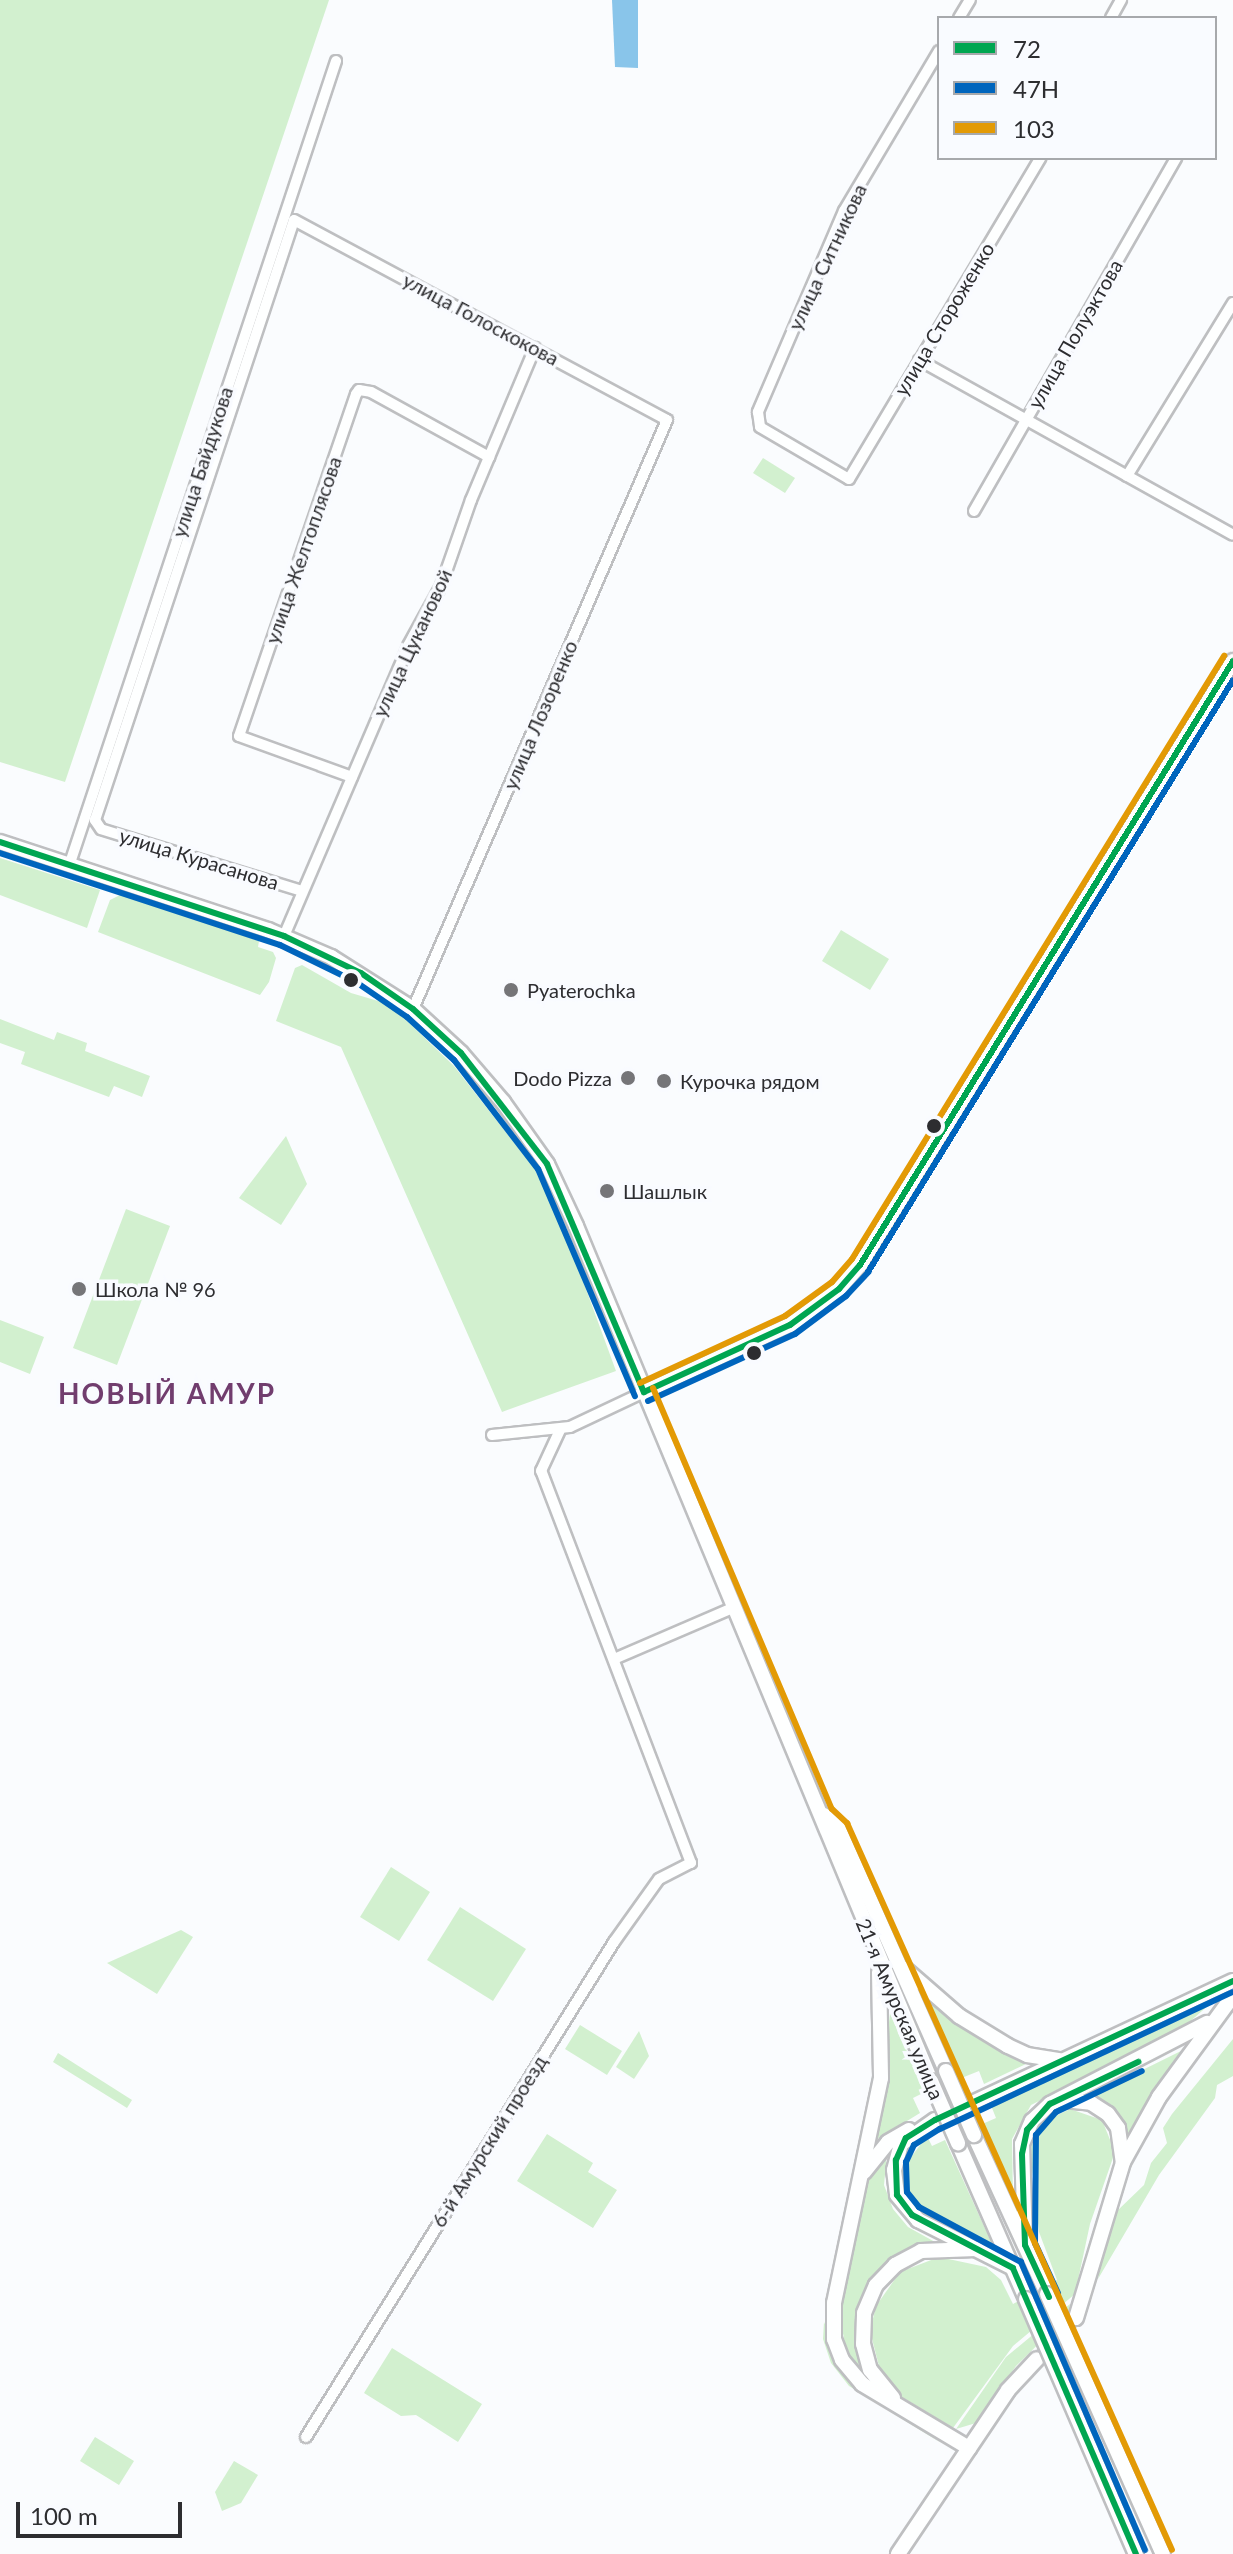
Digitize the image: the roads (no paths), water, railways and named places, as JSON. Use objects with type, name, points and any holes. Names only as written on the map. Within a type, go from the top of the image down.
[{"type":"main road","points":[[644,1392],[790,1325],[839,1289],[860,1265],[1233,661]]},
{"type":"main road","name":"21-я Амурская улица","points":[[0,842],[284,936],[361,973],[413,1009],[461,1053],[547,1164],[824,1815],[824,1829],[881,1966],[1136,2554]]},
{"type":"main road","name":"21-я Амурская улица","points":[[824,1815],[838,1827],[1163,2554]]},
{"type":"main road","points":[[899,1964],[950,2009],[1008,2046],[1027,2055],[1064,2061]]},
{"type":"main road","points":[[881,1966],[883,2063],[834,2303],[834,2339],[842,2360],[862,2384],[969,2448]]},
{"type":"main road","points":[[970,2104],[1233,1981]]},
{"type":"main road","points":[[1210,1993],[1221,1999],[1222,2010]]},
{"type":"main road","points":[[1076,2318],[1123,2162],[1159,2097],[1233,1996]]},
{"type":"main road","points":[[1025,2245],[1024,2137],[1038,2114],[1186,2037],[1222,2010]]},
{"type":"main road","points":[[1060,2100],[1081,2100],[1108,2114],[1121,2138],[1123,2162]]},
{"type":"main road","points":[[860,2180],[888,2142],[929,2124],[898,2151],[897,2195],[918,2220],[1013,2268]]},
{"type":"main road","points":[[902,2407],[868,2364],[862,2330],[869,2299],[884,2275],[908,2257],[938,2248],[976,2249]]},
{"type":"main road","points":[[898,2554],[1008,2390],[1037,2359]]},
{"type":"street","name":"улица Ситникова","points":[[849,479],[760,427],[758,412],[844,211],[937,54]]},
{"type":"street","name":"улица Байдукова","points":[[70,863],[336,61]]},
{"type":"street","name":"улица Стороженко","points":[[849,479],[1039,160]]},
{"type":"street","name":"улица Полуэктова","points":[[974,511],[1175,160]]},
{"type":"street","name":"улица Байдукова","points":[[97,825],[294,220]]},
{"type":"street","name":"улица Голоскокова","points":[[294,220],[667,420]]},
{"type":"street","points":[[1127,476],[1233,303]]},
{"type":"street","name":"улица Цукановой","points":[[284,936],[408,646],[441,586],[489,457],[535,348]]},
{"type":"street","points":[[919,360],[1233,535]]},
{"type":"street","name":"улица Желтоплясова","points":[[352,777],[239,736],[356,394],[359,390],[371,392],[489,457]]},
{"type":"street","name":"улица Лозоренко","points":[[413,1009],[667,420]]},
{"type":"street","name":"улица Курасанова","points":[[97,825],[302,891]]},
{"type":"street","points":[[492,1435],[560,1430],[644,1392]]},
{"type":"street","points":[[560,1430],[541,1471],[614,1659],[735,1607]]},
{"type":"street","name":"6-й Амурский проезд","points":[[306,2437],[620,1934],[659,1879],[691,1863],[614,1659]]},
{"type":"water","points":[[612,0],[638,0],[638,68],[615,67]]},
{"type":"tunnel","points":[[1040,2356],[1076,2318]]},
{"type":"place","name":"Pyaterochka","points":[[511,990]]},
{"type":"place","name":"Dodo Pizza","points":[[628,1078]]},
{"type":"place","name":"Курочка рядом","points":[[664,1081]]},
{"type":"place","name":"Шашлык","points":[[607,1191]]},
{"type":"place","name":"Школа № 96","points":[[79,1289]]},
{"type":"district","name":"НОВЫЙ АМУР","points":[[167,1393]]}]
